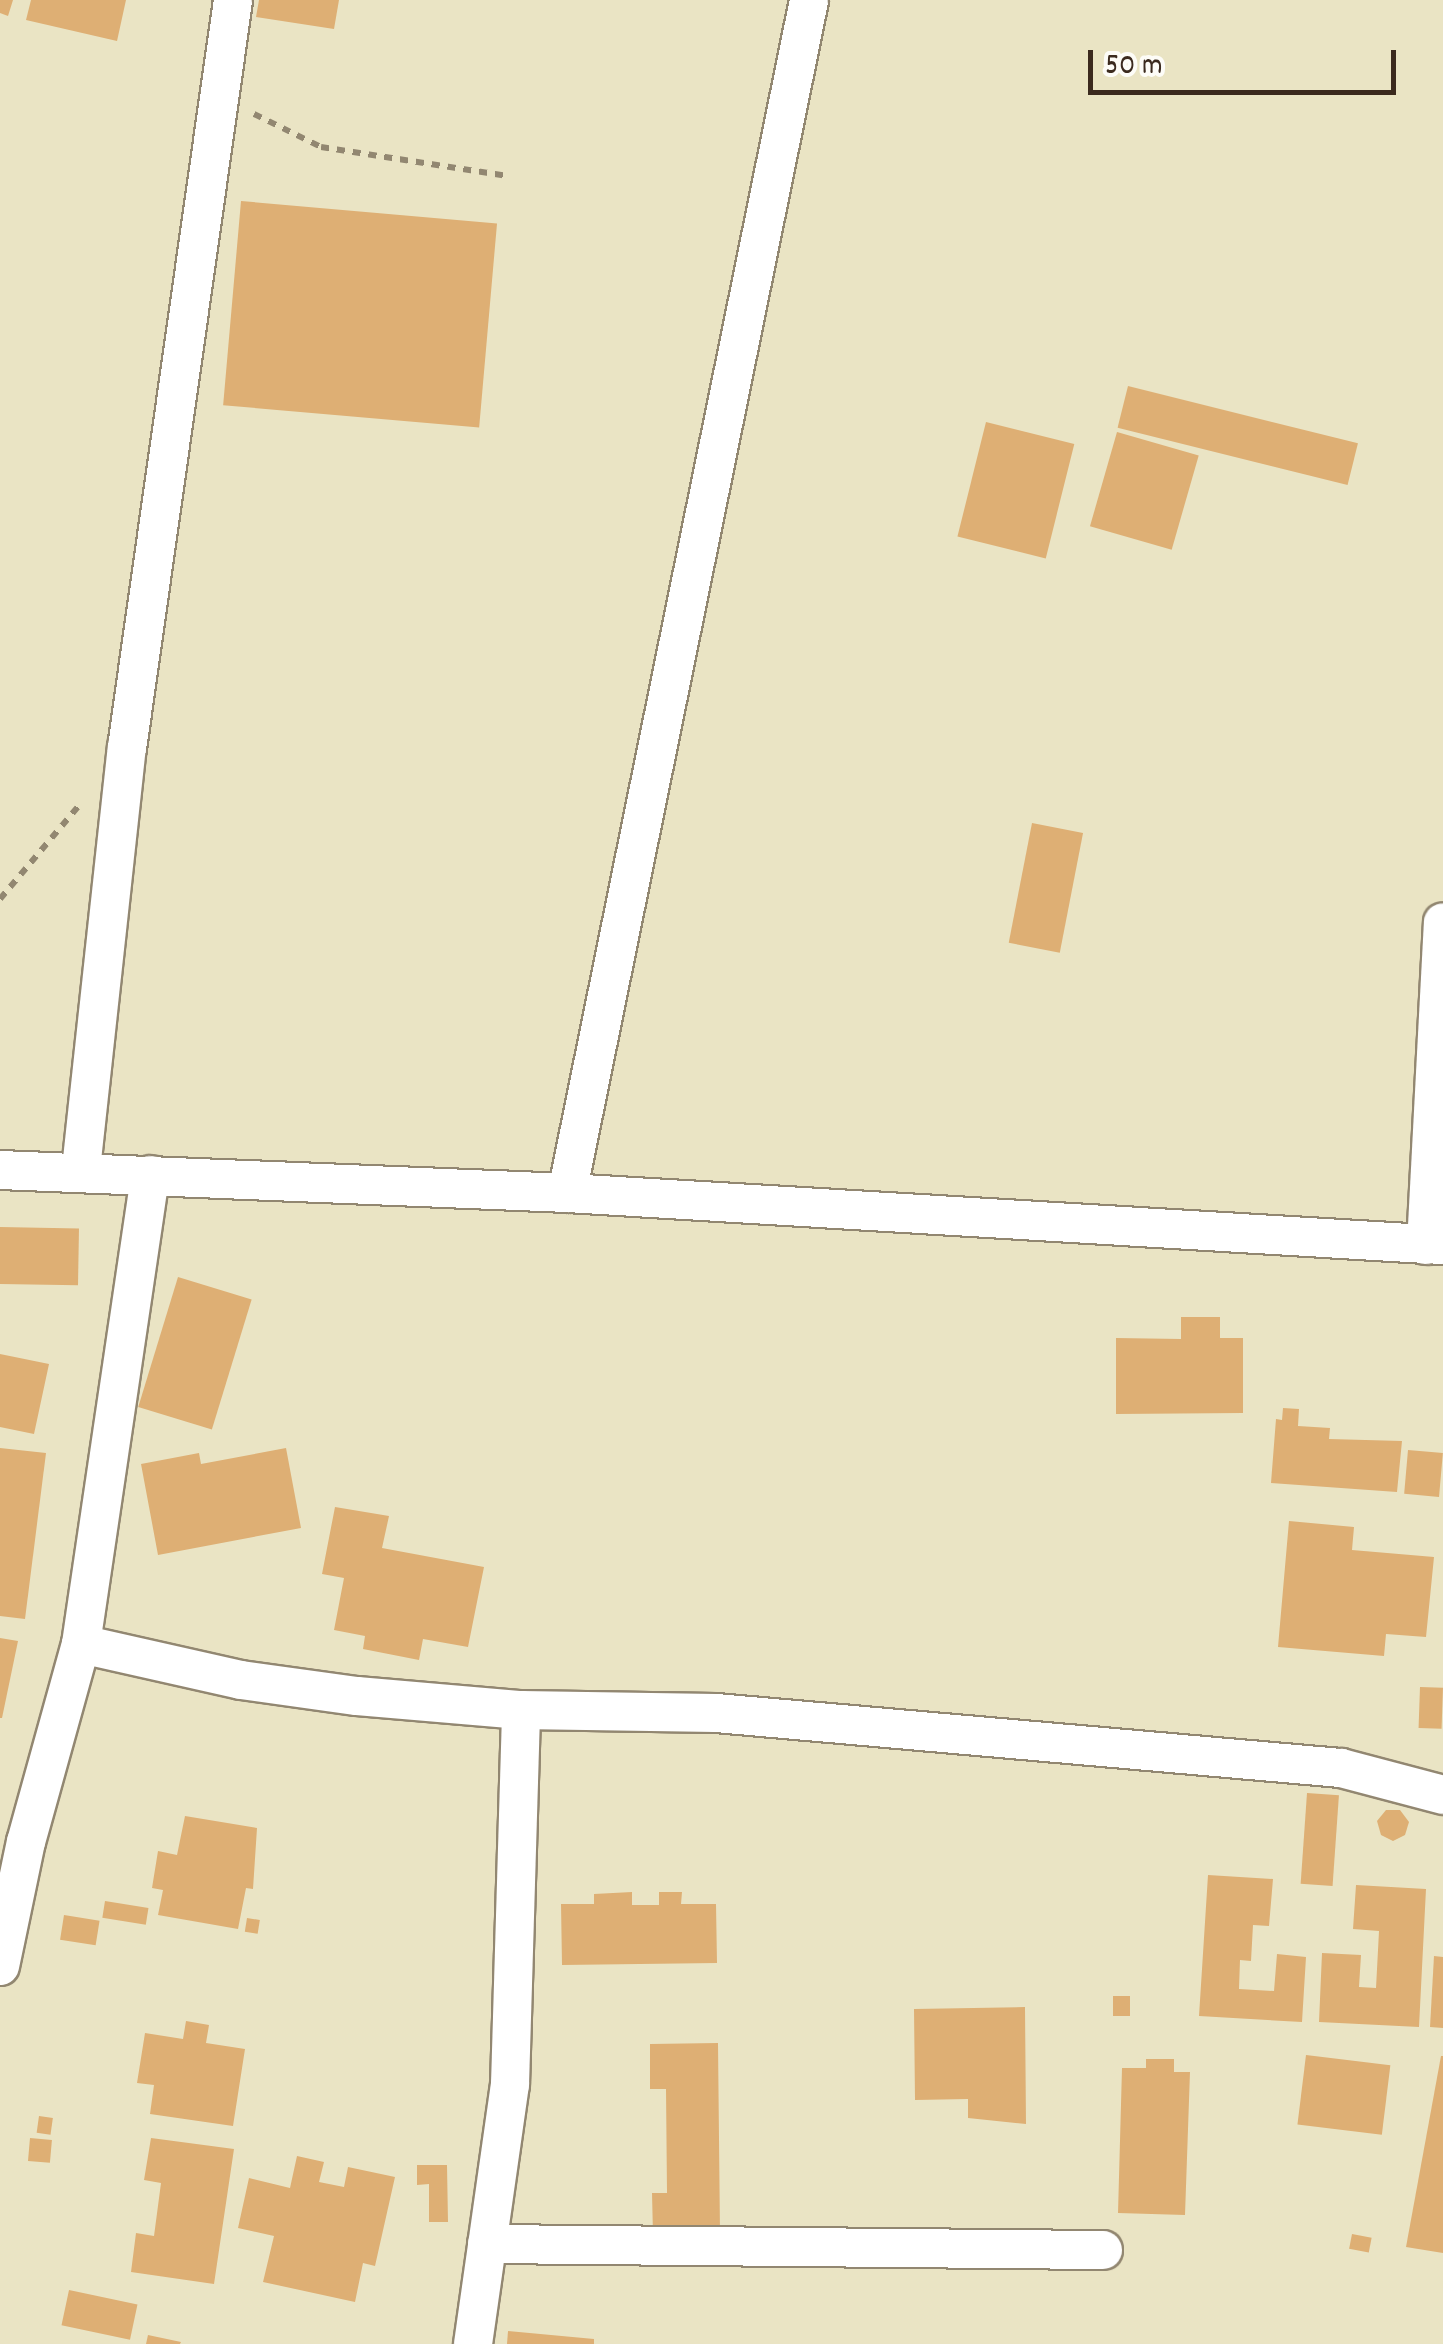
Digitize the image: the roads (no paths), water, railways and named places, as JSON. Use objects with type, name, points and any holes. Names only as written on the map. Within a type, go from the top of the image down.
[{"type":"street","points":[[81,1169],[127,748],[233,0]]},
{"type":"street","points":[[568,1193],[810,0]]},
{"type":"street","points":[[0,1170],[81,1169],[150,1176],[568,1193],[1435,1245],[1443,922]]},
{"type":"street","points":[[0,1966],[13,1844],[81,1644],[150,1176]]},
{"type":"street","points":[[81,1644],[241,1680],[521,1710],[716,1713],[1342,1768],[1443,1795]]},
{"type":"street","points":[[473,2344],[510,2085],[521,1710]]},
{"type":"street","points":[[487,2244],[1102,2250]]}]
